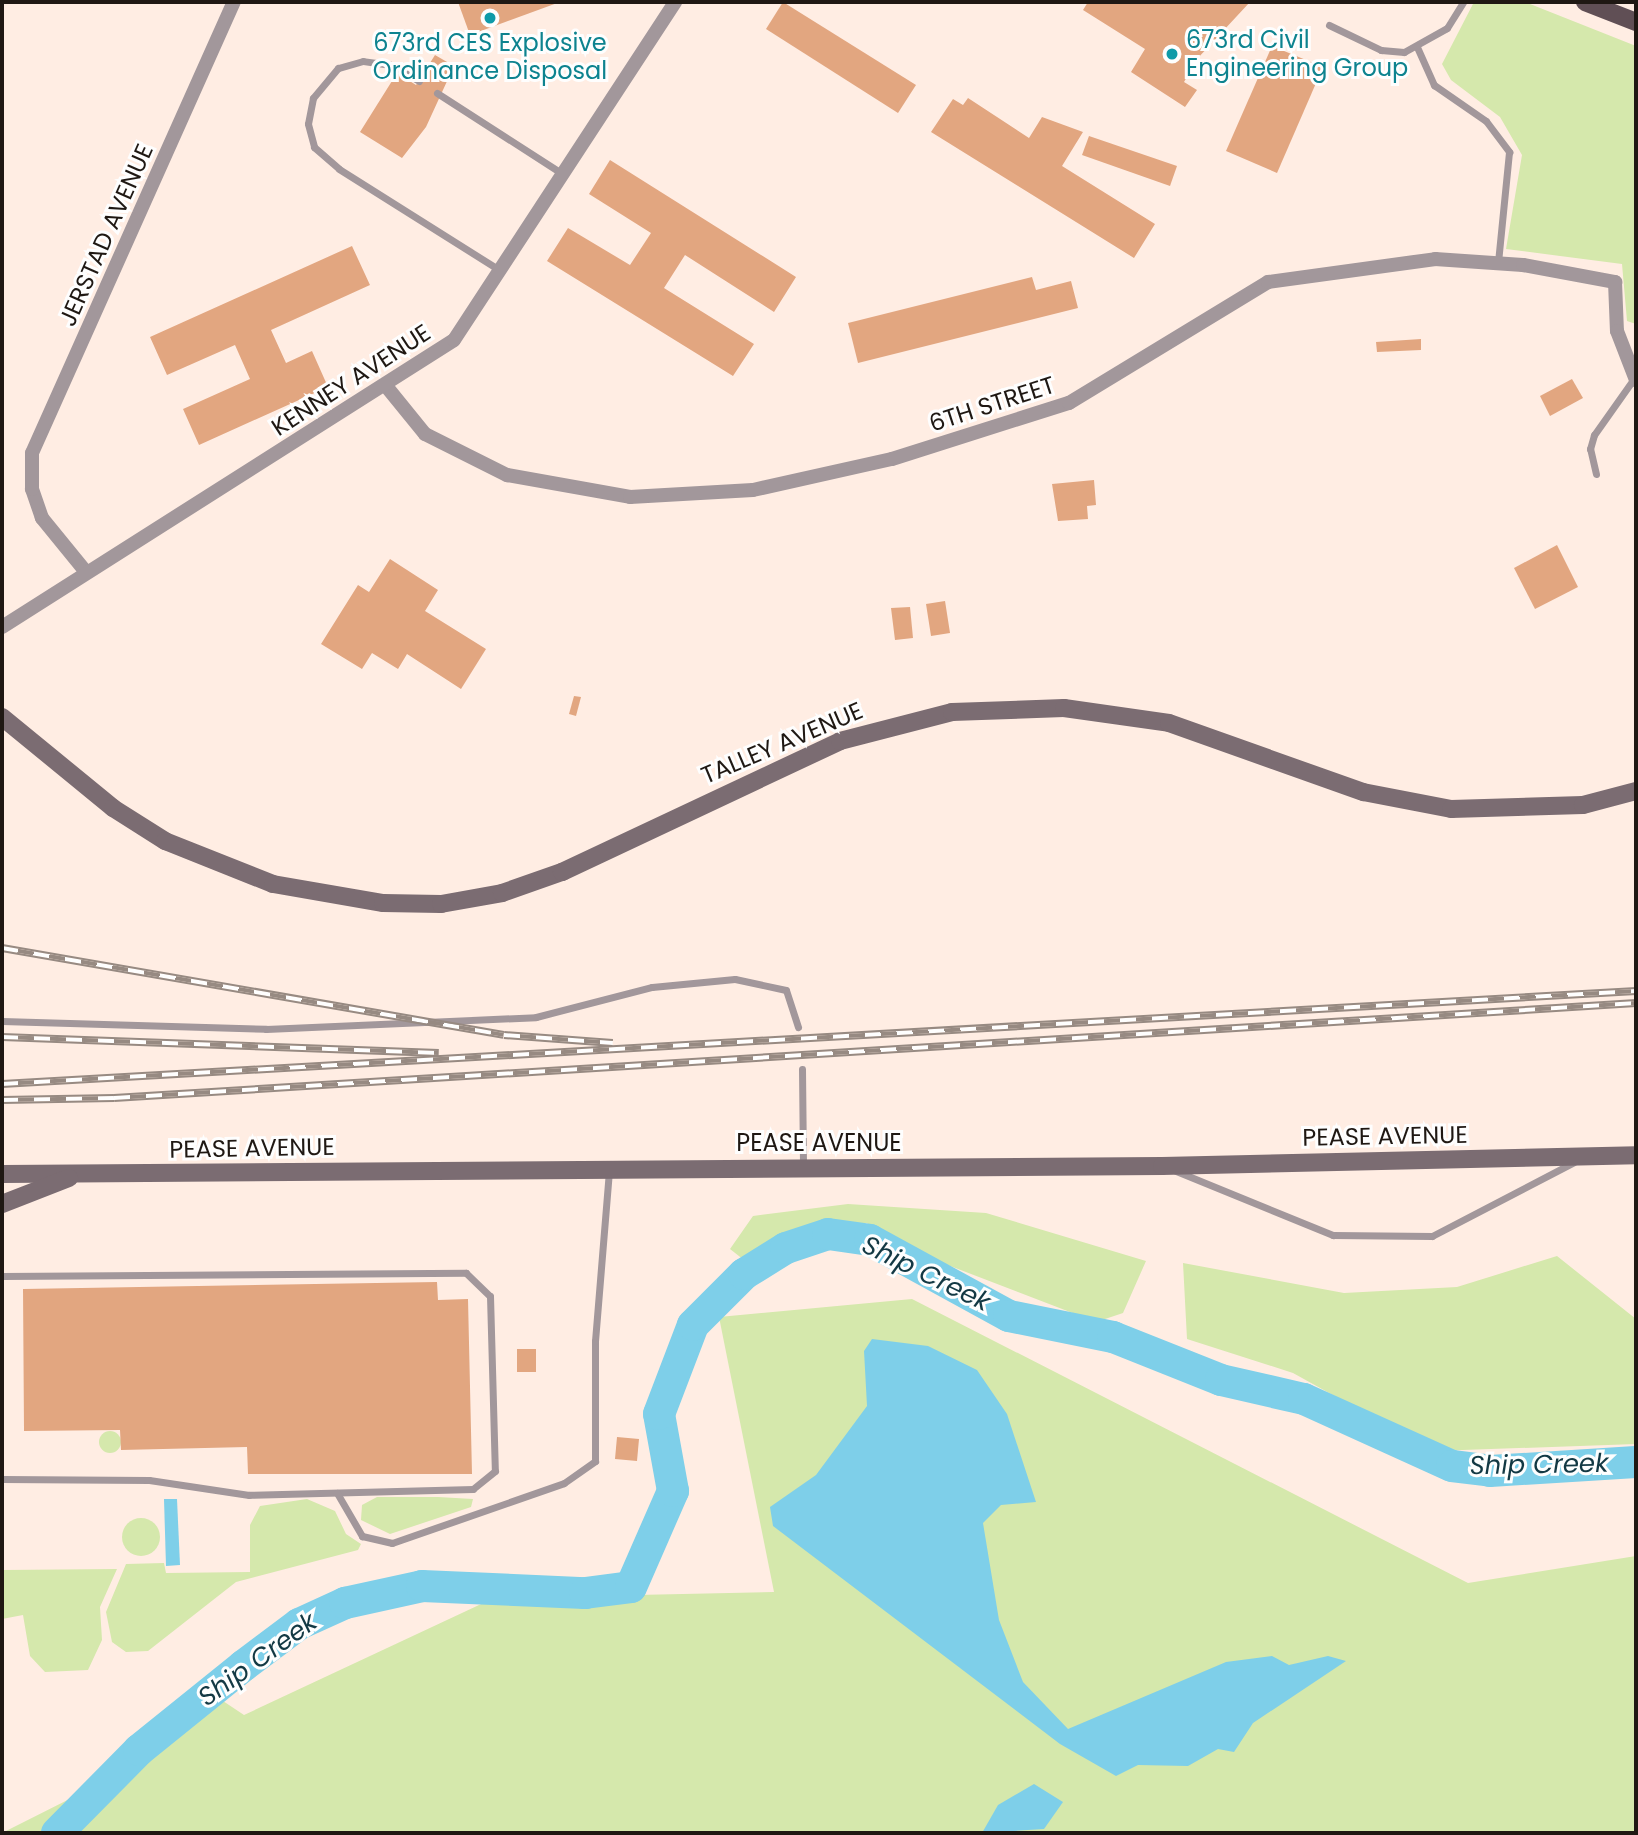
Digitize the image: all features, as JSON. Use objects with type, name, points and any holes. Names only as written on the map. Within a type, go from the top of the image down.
[{"type":"main road","points":[[1585,2],[1636,22]]},
{"type":"street","name":"JERSTAD AVENUE","points":[[86,572],[42,518],[32,489],[32,453],[234,2]]},
{"type":"street","name":"KENNEY AVENUE","points":[[2,627],[386,386],[454,340],[503,272],[675,2]]},
{"type":"street","name":"6TH STREET","points":[[386,386],[425,434],[507,475],[630,497],[753,490],[892,459],[1069,403],[1268,282],[1435,259],[1498,263],[1615,282],[1617,331],[1635,378]]},
{"type":"street","name":"TALLEY AVENUE","points":[[2,717],[113,808],[165,841],[273,884],[383,903],[441,904],[502,893],[562,872],[840,741],[952,712],[1064,708],[1156,720],[1363,792],[1451,809],[1571,806],[1636,791]]},
{"type":"street","name":"PEASE AVENUE","points":[[2,1174],[803,1166],[1162,1166],[1636,1155]]},
{"type":"street","points":[[2,1204],[79,1174]]},
{"type":"lane","points":[[1329,25],[1381,50],[1418,47],[1447,28],[1463,2]]},
{"type":"lane","points":[[1418,47],[1434,85],[1486,121],[1509,152],[1498,263]]},
{"type":"lane","points":[[419,81],[391,65],[363,61],[338,68],[313,98],[308,124],[314,147],[339,169],[503,272]]},
{"type":"lane","points":[[437,93],[564,176]]},
{"type":"lane","points":[[1596,474],[1590,449],[1594,436],[1635,378]]},
{"type":"lane","points":[[2,1021],[266,1029],[486,1020],[570,1012],[652,987],[711,979],[786,990],[798,1027]]},
{"type":"lane","points":[[802,1069],[803,1166]]},
{"type":"lane","points":[[1162,1166],[1333,1235],[1432,1236],[1585,1156]]},
{"type":"lane","points":[[337,1493],[362,1536],[392,1543],[564,1483],[595,1461],[595,1341],[609,1170]]},
{"type":"lane","points":[[2,1276],[466,1273],[490,1296],[495,1471],[473,1489],[249,1495],[149,1480],[2,1479]]},
{"type":"green space","points":[[1474,2],[1525,2],[1636,46],[1636,324],[1627,321],[1622,264],[1506,249],[1522,155],[1500,117],[1451,80],[1442,64]]},
{"type":"green space","points":[[848,1204],[986,1213],[1146,1261],[1123,1313],[1096,1322],[880,1239],[867,1223],[783,1233],[744,1260],[730,1249],[753,1216]]},
{"type":"green space","points":[[1557,1256],[1636,1319],[1636,1444],[1434,1451],[1293,1373],[1187,1339],[1183,1263],[1344,1293],[1457,1287]]},
{"type":"green space","points":[[912,1299],[1468,1583],[1636,1556],[1636,1833],[2,1833],[147,1760],[220,1699],[244,1715],[494,1598],[774,1592],[719,1317]]},
{"type":"green space","points":[[110,1431],[118,1434],[121,1442],[118,1450],[110,1453],[102,1450],[99,1442],[102,1434]]},
{"type":"green space","points":[[377,1497],[473,1499],[471,1507],[390,1534],[361,1520],[362,1505]]},
{"type":"green space","points":[[307,1499],[335,1511],[346,1534],[361,1544],[358,1550],[236,1582],[148,1651],[126,1652],[112,1642],[106,1612],[126,1564],[164,1563],[166,1573],[250,1572],[250,1525],[260,1506]]},
{"type":"green space","points":[[141,1518],[155,1523],[160,1537],[155,1551],[141,1556],[127,1551],[122,1537],[127,1523]]},
{"type":"green space","points":[[117,1569],[100,1607],[102,1640],[88,1670],[45,1672],[30,1656],[23,1615],[2,1619],[2,1570]]},
{"type":"water","points":[[872,1339],[928,1346],[977,1370],[1007,1414],[1036,1502],[1001,1505],[983,1523],[999,1620],[1023,1682],[1068,1729],[1226,1662],[1272,1656],[1289,1665],[1328,1656],[1346,1661],[1253,1723],[1234,1752],[1218,1749],[1188,1766],[1138,1765],[1116,1776],[1060,1744],[773,1526],[770,1507],[816,1475],[867,1406],[864,1351]]},
{"type":"water","points":[[164,1499],[177,1499],[180,1565],[166,1566]]},
{"type":"water","points":[[1034,1784],[1063,1802],[1044,1829],[982,1833],[998,1805]]},
{"type":"building","name":"673rd CES Explosive Ordinance Disposal","points":[[458,2],[560,2],[470,35]]},
{"type":"building","points":[[783,2],[916,85],[898,113],[766,29]]},
{"type":"building","name":"673rd Civil Engineering Group","points":[[1088,2],[1250,2],[1197,59],[1184,82],[1197,90],[1185,107],[1131,72],[1145,49],[1083,10]]},
{"type":"building","points":[[1272,46],[1323,67],[1277,173],[1226,151]]},
{"type":"building","points":[[435,55],[454,66],[426,127],[402,158],[360,132],[397,73],[416,85]]},
{"type":"building","points":[[968,98],[1029,138],[1042,117],[1083,132],[1062,166],[1155,224],[1134,258],[931,132],[953,99],[963,105]]},
{"type":"building","points":[[1089,136],[1177,166],[1170,186],[1082,155]]},
{"type":"building","points":[[610,160],[796,277],[774,312],[685,255],[664,288],[754,344],[733,376],[547,261],[568,228],[630,265],[651,233],[589,194]]},
{"type":"building","points":[[352,246],[370,285],[271,330],[286,363],[312,351],[328,387],[199,445],[183,409],[250,379],[235,345],[167,375],[150,337]]},
{"type":"building","points":[[1032,277],[1036,290],[1071,281],[1078,308],[858,363],[848,323]]},
{"type":"building","points":[[1421,339],[1421,350],[1377,352],[1376,342]]},
{"type":"building","points":[[1572,379],[1583,398],[1550,416],[1540,396]]},
{"type":"building","points":[[1094,480],[1096,505],[1087,506],[1088,519],[1058,521],[1052,484]]},
{"type":"building","points":[[1557,545],[1578,587],[1535,609],[1514,568]]},
{"type":"building","points":[[390,559],[438,590],[425,611],[486,649],[461,689],[407,654],[398,669],[372,653],[362,669],[321,644],[358,585],[369,592]]},
{"type":"building","points":[[945,601],[950,633],[931,636],[926,604]]},
{"type":"building","points":[[910,607],[913,638],[895,640],[891,608]]},
{"type":"building","points":[[574,696],[581,697],[576,716],[569,714]]},
{"type":"building","points":[[437,1282],[438,1300],[468,1299],[472,1474],[248,1474],[247,1447],[121,1450],[120,1430],[24,1431],[23,1289]]},
{"type":"building","points":[[517,1349],[536,1349],[536,1372],[517,1372]]},
{"type":"building","points":[[617,1437],[639,1439],[637,1461],[615,1459]]},
{"type":"waterway","name":"Ship Creek","points":[[57,1833],[139,1750],[243,1666],[299,1624],[345,1603],[422,1586],[585,1593],[631,1587],[673,1491],[659,1414],[693,1325],[744,1274],[786,1248],[828,1234],[870,1240],[1009,1316],[1113,1337],[1221,1380],[1304,1399],[1452,1466],[1490,1471],[1636,1462]]},
{"type":"railway","points":[[2,948],[504,1035],[613,1043]]},
{"type":"railway","points":[[2,1084],[1636,991]]},
{"type":"railway","points":[[2,1100],[114,1098],[1636,1003]]},
{"type":"railway","points":[[2,1037],[439,1053]]},
{"type":"place","name":"673rd CES Explosive Ordinance Disposal","points":[[490,18]]},
{"type":"place","name":"673rd Civil Engineering Group","points":[[1172,54]]}]
